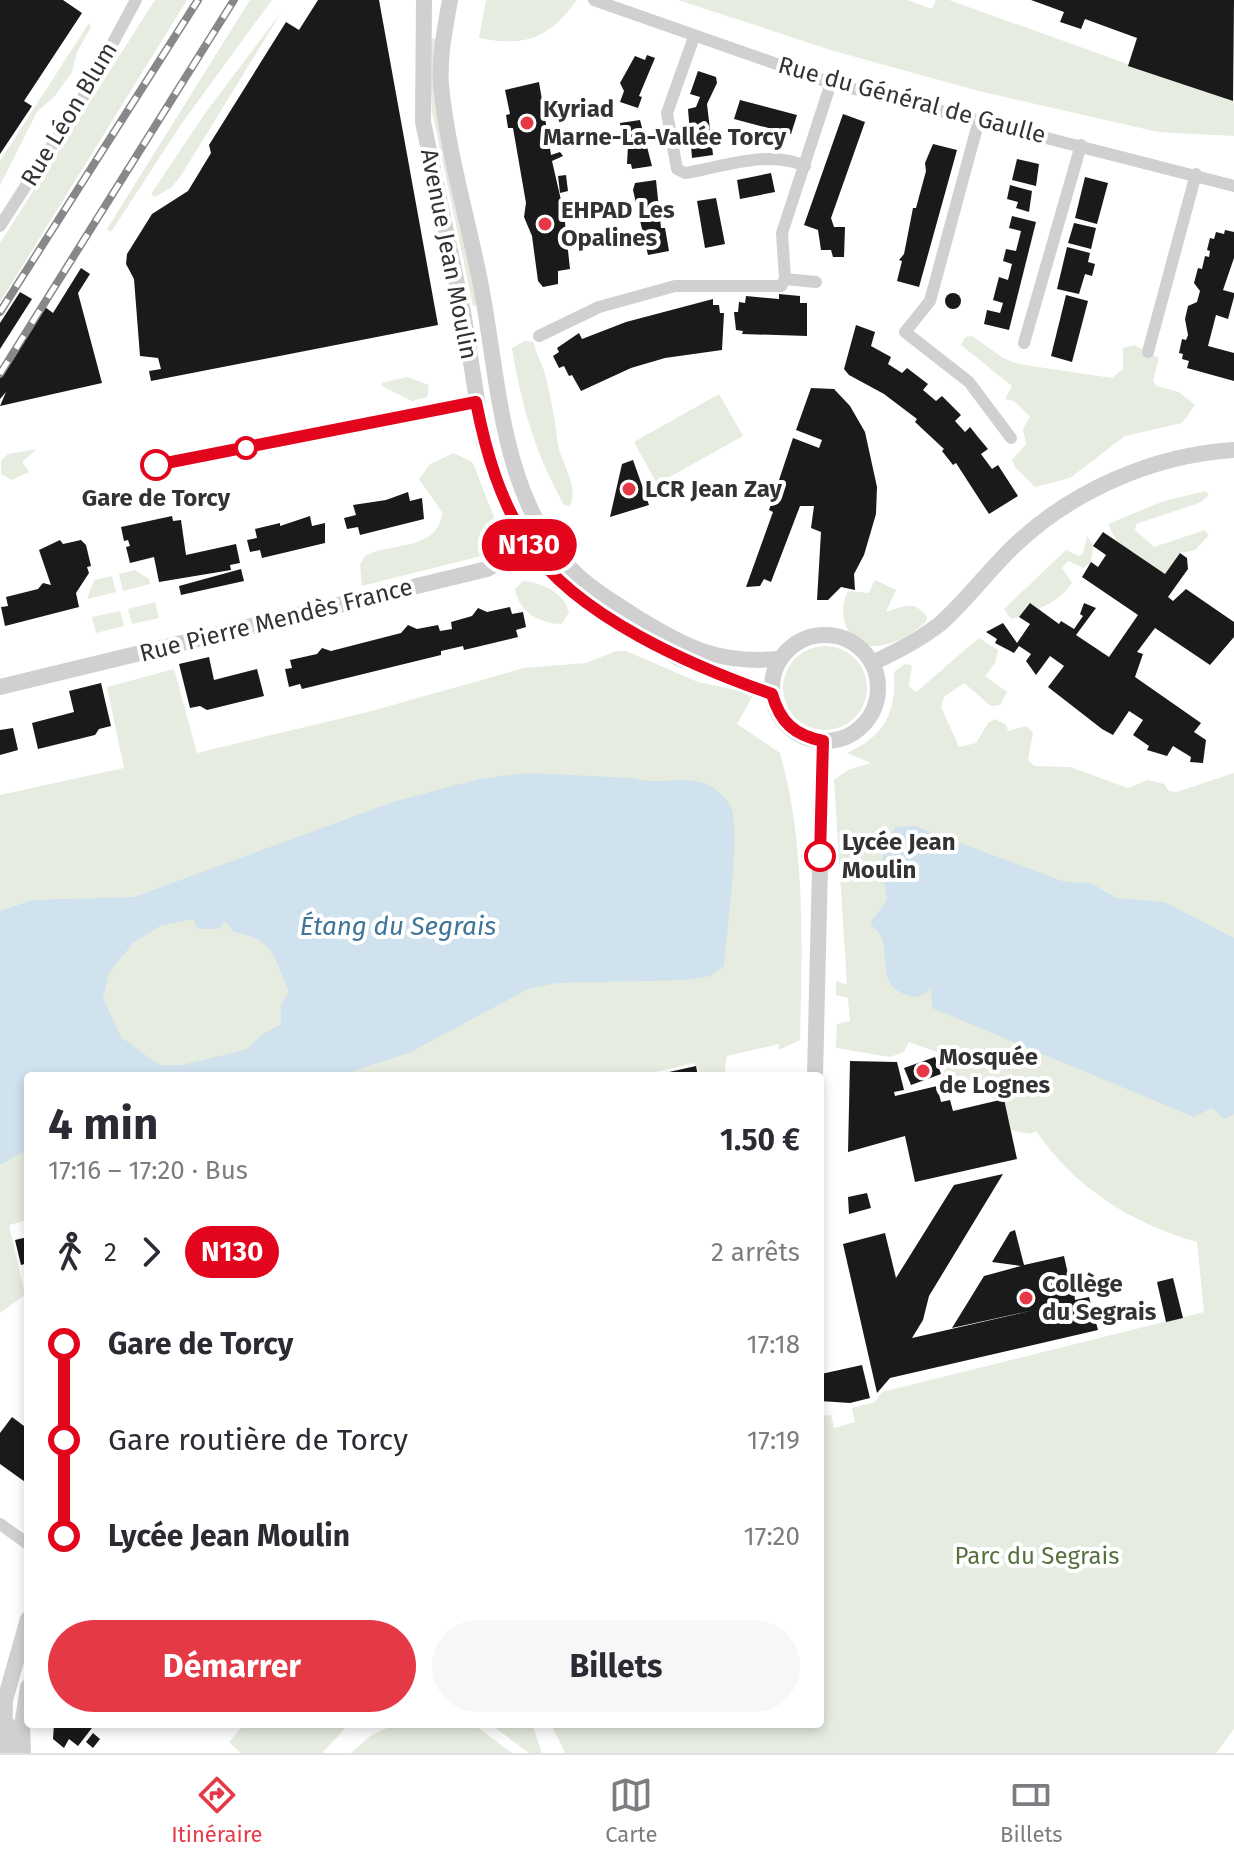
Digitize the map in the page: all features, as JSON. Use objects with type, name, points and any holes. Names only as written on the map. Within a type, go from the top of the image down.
[{"type":"street","name":"Rue Léon Blum","points":[[0,226],[87,91],[136,0]]},
{"type":"street","name":"Avenue Jean Moulin","points":[[424,0],[423,122],[463,312],[476,402],[499,487],[530,546],[568,586],[655,645],[694,665],[772,694]]},
{"type":"street","name":"Avenue Jean Moulin","points":[[450,0],[442,57],[445,110],[510,447],[523,489],[545,536],[585,582],[686,646],[726,660],[780,659]]},
{"type":"street","name":"Rue du Général de Gaulle","points":[[594,0],[831,83],[1234,186]]},
{"type":"street","points":[[694,37],[667,113],[677,169],[685,173],[773,159],[791,160],[805,166]]},
{"type":"street","points":[[539,336],[587,311],[675,286],[781,286],[785,279],[782,233],[831,83]]},
{"type":"street","points":[[979,120],[930,301],[905,332],[969,382],[1011,438]]},
{"type":"street","points":[[1024,343],[1081,145]]},
{"type":"street","points":[[1148,352],[1196,174]]},
{"type":"street","points":[[785,279],[816,282]]},
{"type":"street","points":[[872,663],[940,623],[1011,549],[1066,505],[1145,469],[1196,454],[1234,450]]},
{"type":"street","name":"Rue Pierre Mendès France","points":[[0,687],[487,569],[545,536]]},
{"type":"street","points":[[816,635],[838,636],[858,646],[872,663],[878,681],[877,699],[870,716],[857,730],[841,738],[823,741],[805,737],[789,727],[777,712],[772,694],[773,676],[780,659],[796,643],[816,635]]},
{"type":"street","points":[[815,1072],[823,741]]},
{"type":"street","points":[[0,1524],[24,1541]]},
{"type":"street","points":[[23,1753],[9,1742],[1,1718],[12,1665],[24,1630]]},
{"type":"street","points":[[9,1742],[24,1699]]},
{"type":"green space","points":[[155,0],[187,0],[0,302],[0,243]]},
{"type":"green space","points":[[250,0],[272,0],[182,123],[111,232],[107,229]]},
{"type":"green space","points":[[486,0],[577,0],[546,32],[523,40],[496,41],[479,38]]},
{"type":"green space","points":[[678,0],[907,0],[932,9],[936,0],[949,0],[1234,102],[1234,136],[1158,132],[979,91],[834,51]]},
{"type":"green space","points":[[282,11],[182,174],[172,187],[155,197],[151,194],[206,112]]},
{"type":"green space","points":[[89,23],[91,27],[77,52],[72,72],[54,97],[37,112],[0,185],[0,161]]},
{"type":"green space","points":[[428,37],[435,39],[434,55],[477,305],[473,306],[432,111]]},
{"type":"green space","points":[[972,336],[1003,358],[1018,364],[1112,378],[1123,369],[1123,348],[1134,345],[1159,358],[1153,380],[1156,386],[1179,392],[1195,405],[1182,423],[1125,436],[1070,478],[1035,487],[1012,460],[1026,444],[1023,429],[1030,417],[1014,401],[1005,399],[1012,386],[961,345],[965,337]]},
{"type":"green space","points":[[525,341],[534,342],[544,371],[559,447],[571,481],[570,506],[564,505],[554,486],[525,410],[512,348]]},
{"type":"green space","points":[[407,377],[429,385],[427,397],[412,401],[382,386],[382,383]]},
{"type":"green space","points":[[719,394],[743,436],[657,484],[634,442]]},
{"type":"green space","points":[[37,449],[22,462],[29,472],[12,480],[1,474],[1,461],[8,454]]},
{"type":"green space","points":[[454,453],[473,463],[497,525],[498,535],[489,554],[362,586],[360,565],[365,556],[424,539],[439,525],[442,512],[419,479],[430,464]]},
{"type":"green space","points":[[1206,491],[1209,495],[1199,503],[1136,524],[1135,530],[1154,547],[1205,530],[1209,535],[1195,550],[1180,553],[1165,574],[1117,542],[1108,524],[1164,501]]},
{"type":"green space","points":[[1087,536],[1093,546],[1091,562],[1084,568],[1068,561],[1062,568],[1072,583],[1065,592],[1038,609],[1030,603],[1019,617],[1011,619],[1004,609],[1066,550],[1079,556],[1083,554]]},
{"type":"green space","points":[[135,570],[149,579],[150,584],[123,591],[119,574]]},
{"type":"green space","points":[[112,576],[116,592],[87,599],[94,580]]},
{"type":"green space","points":[[875,580],[896,590],[886,612],[913,606],[927,617],[926,622],[890,643],[876,646],[858,641],[851,635],[844,619],[845,600],[848,591],[869,593]]},
{"type":"green space","points":[[523,581],[545,586],[562,599],[569,612],[562,624],[546,622],[526,610],[515,589]]},
{"type":"green space","points":[[155,602],[159,618],[132,624],[128,609]]},
{"type":"green space","points":[[120,611],[124,626],[96,633],[92,617]]},
{"type":"green space","name":"Parc du Segrais","points":[[979,638],[998,650],[995,663],[985,676],[1007,692],[1000,705],[991,706],[964,683],[944,697],[941,707],[959,747],[976,743],[988,723],[995,719],[1006,725],[1008,731],[1026,726],[1033,732],[1028,760],[1034,766],[1070,767],[1128,788],[1148,780],[1164,784],[1169,791],[1177,792],[1234,773],[1234,1729],[1216,1753],[565,1753],[553,1728],[824,1728],[824,1416],[831,1415],[834,1428],[855,1422],[852,1408],[875,1402],[882,1392],[1204,1312],[1197,1242],[1150,1225],[1106,1201],[1068,1169],[1036,1131],[1030,1134],[1011,1130],[1004,1099],[994,1099],[973,1086],[952,1090],[944,1087],[941,1084],[948,1056],[909,1042],[904,1052],[890,1057],[836,1048],[837,1024],[850,1021],[848,998],[836,995],[836,981],[847,985],[834,780],[848,770],[871,763],[847,753],[860,747],[886,722],[893,699],[894,672],[905,664],[912,665],[909,686],[916,692]]},
{"type":"green space","points":[[825,646],[841,649],[855,658],[864,672],[867,688],[864,704],[855,718],[841,727],[825,730],[809,727],[795,718],[786,704],[783,688],[786,672],[795,658],[809,649]]},
{"type":"green space","points":[[616,651],[626,651],[698,682],[754,694],[737,724],[780,753],[794,823],[800,896],[800,1040],[779,1050],[779,1044],[727,1056],[725,1072],[700,1072],[694,1063],[655,1072],[24,1072],[24,1221],[9,1225],[24,1296],[0,1313],[0,795],[124,768],[107,687],[174,669],[197,753],[368,712],[524,668],[586,663]]},
{"type":"green space","points":[[241,1728],[345,1728],[322,1753],[241,1753],[229,1742]]},
{"type":"green space","points":[[387,1728],[478,1728],[512,1753],[351,1753],[370,1736]]},
{"type":"green space","points":[[495,1728],[533,1728],[542,1753],[529,1753]]},
{"type":"water","name":"Étang du Segrais","points":[[526,773],[651,781],[689,780],[707,784],[723,796],[733,816],[732,882],[724,966],[710,976],[687,980],[556,983],[528,989],[409,1053],[350,1072],[24,1072],[24,1151],[0,1165],[0,911],[33,900],[134,897],[393,802],[479,779]],"holes":[[[193,919],[198,929],[218,929],[226,921],[233,932],[257,939],[271,952],[289,993],[281,1004],[281,1024],[260,1036],[248,1049],[182,1065],[159,1065],[121,1037],[103,998],[109,973],[133,943],[160,926]]]},
{"type":"water","points":[[915,826],[1065,882],[1091,883],[1116,898],[1164,902],[1234,938],[1234,1114],[1224,1119],[1212,1108],[1194,1117],[932,1008],[931,988],[919,997],[897,990],[888,977],[882,939],[870,923],[887,900],[883,861],[886,843],[896,827]]},
{"type":"building","points":[[0,0],[63,0],[82,13],[24,101],[32,106],[0,154]]},
{"type":"building","points":[[318,0],[379,0],[438,325],[151,381],[149,371],[161,369],[158,358],[140,356],[134,279],[126,264],[127,254],[152,214],[188,191],[211,153],[209,145],[286,22],[299,30]]},
{"type":"building","points":[[1031,0],[1234,0],[1233,101],[1128,66],[1137,38],[1085,19],[1081,29],[1060,22],[1064,12]]},
{"type":"building","points":[[647,55],[655,58],[639,96],[642,97],[638,108],[620,102],[624,91],[620,83],[635,56],[645,60]]},
{"type":"building","points":[[698,71],[716,77],[717,83],[707,104],[713,155],[692,158],[688,109],[696,107],[700,97],[690,94]]},
{"type":"building","points":[[539,82],[544,112],[549,111],[550,117],[545,118],[551,155],[560,152],[563,156],[552,161],[564,213],[570,269],[558,271],[558,284],[543,287],[538,281],[532,236],[524,217],[526,203],[513,128],[508,128],[506,115],[510,114],[505,90]]},
{"type":"building","points":[[740,100],[797,115],[791,134],[734,119]]},
{"type":"building","points":[[843,114],[865,122],[831,218],[834,227],[845,227],[844,257],[833,257],[831,250],[821,250],[818,230],[804,225]]},
{"type":"building","points":[[640,120],[652,166],[632,169],[631,164],[627,164],[628,145],[624,146],[620,123]]},
{"type":"building","points":[[933,144],[957,150],[919,287],[897,281],[902,261],[899,260],[904,254],[913,208],[916,208],[926,171],[925,163]]},
{"type":"building","points":[[1017,159],[1039,164],[1036,186],[1012,180]]},
{"type":"building","points":[[771,173],[775,192],[740,199],[737,180]]},
{"type":"building","points":[[566,175],[568,191],[560,193],[558,176]]},
{"type":"building","points":[[1085,177],[1108,183],[1097,224],[1075,218]]},
{"type":"building","points":[[656,180],[661,228],[665,228],[669,251],[648,255],[633,190],[635,183]]},
{"type":"building","points":[[1010,185],[1032,191],[1029,212],[1016,208],[1018,202],[1007,199]]},
{"type":"building","points":[[716,198],[725,244],[705,248],[697,201]]},
{"type":"building","points":[[1012,216],[1036,222],[1009,330],[984,324],[987,310],[1000,313],[1003,303],[993,300],[999,277],[1008,280],[1012,264],[1003,261],[1006,249],[1016,251],[1021,231],[1009,228]]},
{"type":"building","points":[[1074,223],[1096,228],[1091,249],[1068,243]]},
{"type":"building","points":[[1225,230],[1234,232],[1234,258],[1223,290],[1234,293],[1234,297],[1228,319],[1216,315],[1208,346],[1234,353],[1234,381],[1187,368],[1189,361],[1182,359],[1183,354],[1179,353],[1182,339],[1186,340],[1188,335],[1185,319],[1188,306],[1197,302],[1200,291],[1194,283],[1198,268],[1202,269],[1205,256],[1209,257],[1210,238],[1214,239],[1216,232],[1224,234]]},
{"type":"building","points":[[1067,247],[1090,253],[1088,262],[1095,264],[1092,276],[1085,274],[1079,294],[1057,289]]},
{"type":"building","points":[[81,268],[90,274],[78,293],[102,383],[0,406],[6,392],[0,399],[0,378],[45,307],[53,313]]},
{"type":"building","points":[[20,292],[32,299],[0,349],[0,323]]},
{"type":"building","points":[[953,293],[961,301],[953,309],[945,301]]},
{"type":"building","points":[[779,294],[800,296],[800,303],[807,303],[807,336],[742,334],[743,331],[736,330],[734,312],[738,312],[739,302],[745,303],[746,296],[779,299]]},
{"type":"building","points":[[1066,295],[1088,301],[1072,362],[1051,356]]},
{"type":"building","points":[[713,299],[713,305],[719,305],[720,313],[724,313],[722,350],[665,358],[631,368],[581,391],[572,375],[569,376],[564,366],[559,368],[553,356],[559,352],[557,348],[579,333],[582,339],[626,322]]},
{"type":"building","points":[[856,325],[875,332],[871,346],[891,357],[888,364],[902,373],[907,368],[928,384],[923,390],[936,401],[942,396],[961,415],[955,421],[965,432],[970,427],[988,449],[981,454],[992,469],[998,465],[1018,496],[989,514],[956,463],[953,465],[942,451],[944,449],[915,422],[917,419],[884,394],[849,375],[844,369]]},
{"type":"building","points":[[811,388],[834,389],[850,406],[865,432],[877,487],[876,514],[864,555],[854,574],[855,590],[841,587],[828,600],[817,600],[821,532],[811,528],[814,506],[800,506],[771,582],[764,579],[760,586],[746,587],[773,512],[769,510],[793,438],[819,448],[822,440],[796,430]]},
{"type":"building","name":"LCR Jean Zay","points":[[633,460],[649,505],[610,517],[622,464]]},
{"type":"building","points":[[408,492],[410,501],[422,498],[424,519],[360,535],[358,527],[347,529],[344,518],[356,515],[353,505],[386,500]]},
{"type":"building","points":[[172,516],[173,521],[181,520],[186,555],[236,544],[240,563],[230,565],[231,570],[159,582],[154,557],[130,563],[126,547],[130,546],[128,540],[124,541],[121,527]]},
{"type":"building","points":[[310,516],[312,526],[325,523],[325,543],[262,558],[260,550],[250,552],[247,540],[257,538],[255,529],[280,523],[280,526]]},
{"type":"building","points":[[1103,532],[1165,574],[1180,553],[1187,558],[1188,569],[1168,597],[1173,601],[1186,589],[1234,622],[1234,637],[1210,665],[1155,628],[1137,652],[1143,654],[1135,677],[1201,723],[1194,732],[1206,740],[1203,763],[1190,762],[1191,757],[1173,746],[1167,756],[1147,750],[1149,746],[1133,735],[1143,720],[1129,711],[1113,735],[1102,729],[1048,687],[1064,666],[1050,656],[1036,675],[1026,661],[1031,654],[1019,646],[1014,653],[995,643],[997,639],[986,632],[1003,623],[1017,643],[1030,624],[1019,617],[1030,603],[1059,624],[1061,621],[1074,629],[1083,616],[1080,614],[1084,603],[1096,608],[1076,635],[1109,657],[1138,615],[1082,577],[1091,562],[1098,567],[1106,555],[1093,546]]},
{"type":"building","points":[[60,540],[63,544],[81,540],[86,545],[91,566],[87,567],[89,573],[76,593],[79,607],[5,626],[1,607],[8,606],[6,597],[38,589],[43,583],[51,585],[39,550]]},
{"type":"building","points":[[241,569],[244,581],[181,595],[179,586]]},
{"type":"building","points":[[510,607],[512,614],[523,612],[526,627],[516,630],[518,637],[464,650],[463,646],[441,651],[441,655],[302,689],[300,684],[289,687],[285,669],[292,668],[290,660],[317,654],[322,648],[331,651],[401,633],[408,625],[417,629],[438,625],[440,631],[452,629],[451,622],[472,616],[478,608],[487,612]]},
{"type":"building","points":[[209,657],[214,680],[257,669],[264,696],[207,710],[200,706],[190,708],[179,664]]},
{"type":"building","points":[[101,683],[111,726],[99,729],[95,735],[38,749],[32,723],[74,712],[69,691]]},
{"type":"building","points":[[13,728],[18,750],[0,755],[0,730]]},
{"type":"building","name":"Mosquée de Lognes","points":[[935,1057],[941,1074],[911,1085],[904,1068]]},
{"type":"building","points":[[850,1061],[897,1062],[904,1090],[894,1092],[895,1096],[937,1086],[941,1102],[950,1100],[953,1111],[1004,1099],[1017,1159],[915,1182],[905,1136],[848,1152]]},
{"type":"building","points":[[696,1066],[697,1072],[669,1072]]},
{"type":"building","points":[[1003,1174],[929,1296],[923,1320],[912,1338],[1034,1310],[952,1328],[984,1276],[1021,1266],[992,1262],[1010,1232],[1015,1230],[1024,1265],[1064,1256],[1068,1274],[1072,1273],[1075,1300],[1089,1297],[1098,1330],[890,1378],[877,1393],[843,1244],[885,1233],[896,1278],[954,1185]]},
{"type":"building","points":[[867,1193],[871,1208],[849,1214],[848,1197]]},
{"type":"building","points":[[24,1238],[24,1264],[21,1265],[15,1240]]},
{"type":"building","points":[[1173,1278],[1183,1318],[1166,1322],[1157,1282]]},
{"type":"building","points":[[862,1365],[870,1398],[850,1403],[824,1401],[824,1373]]},
{"type":"building","points":[[12,1417],[24,1426],[24,1481],[0,1464],[0,1433]]},
{"type":"building","points":[[54,1728],[92,1728],[78,1746],[69,1739],[64,1748],[53,1739]]},
{"type":"building","points":[[93,1733],[100,1739],[93,1748],[86,1742]]},
{"type":"railway","points":[[0,312],[198,0]]},
{"type":"railway","points":[[0,374],[234,0]]},
{"type":"bus line","name":"N130","points":[[156,465],[476,402],[484,444],[499,487],[516,523],[545,565],[591,603],[655,645],[694,665],[772,694],[777,712],[789,727],[805,737],[823,741],[820,856]]},
{"type":"place","name":"Kyriad Marne-La-Vallée Torcy","points":[[527,123]]},
{"type":"place","name":"EHPAD Les Opalines","points":[[545,224]]},
{"type":"place","name":"Gare de Torcy","points":[[156,465]]},
{"type":"place","name":"LCR Jean Zay","points":[[629,489]]},
{"type":"place","name":"Lycée Jean Moulin","points":[[820,856]]},
{"type":"place","name":"Mosquée de Lognes","points":[[923,1071]]},
{"type":"place","name":"Collège du Segrais","points":[[1026,1298]]}]
